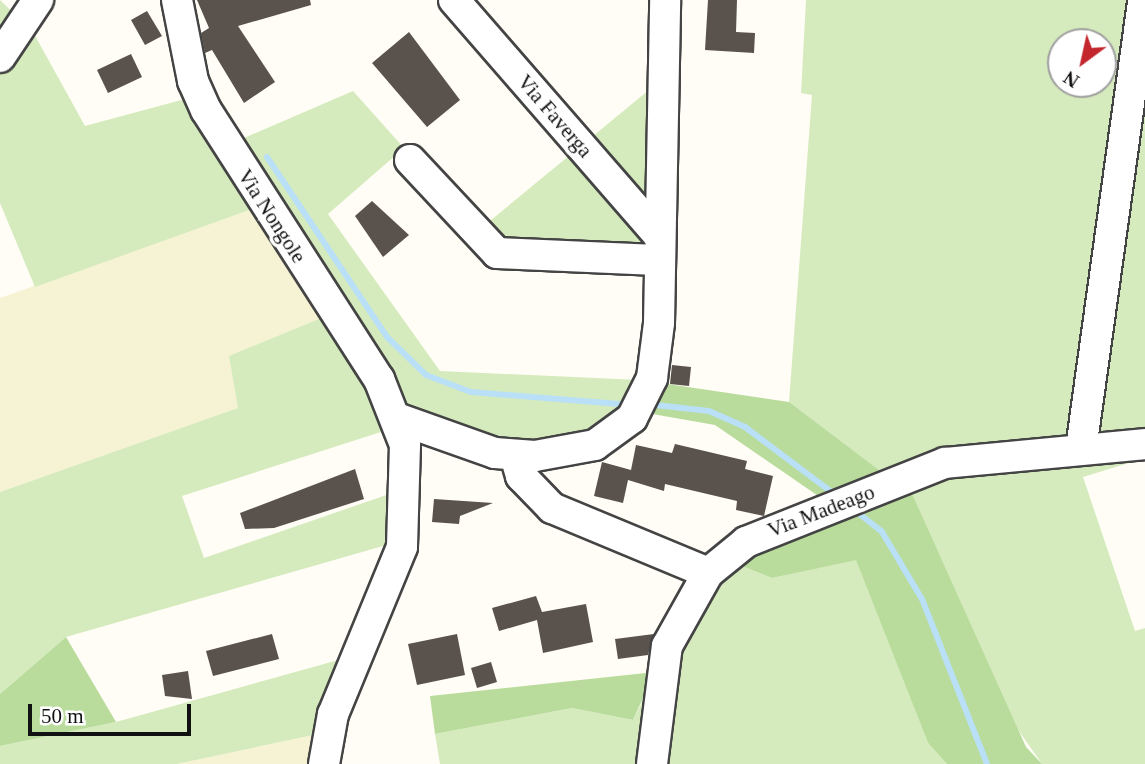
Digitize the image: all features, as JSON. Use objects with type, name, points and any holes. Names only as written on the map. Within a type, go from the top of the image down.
[{"type":"street","points":[[0,57],[38,0]]},
{"type":"street","name":"Via Nongole","points":[[177,0],[193,81],[206,110],[399,419],[408,470],[402,547],[333,714],[324,764]]},
{"type":"street","name":"Via Faverga","points":[[454,0],[657,246]]},
{"type":"street","points":[[399,419],[515,455],[571,453],[615,434],[632,418],[656,356],[665,0]]},
{"type":"street","points":[[1081,449],[1143,0]]},
{"type":"street","points":[[410,160],[497,253],[657,246]]},
{"type":"street","name":"Via Madeago","points":[[652,764],[661,666],[708,573],[746,542],[945,463],[1145,444]]},
{"type":"street","points":[[515,455],[529,486],[564,515],[708,573]]},
{"type":"shaded area","points":[[252,209],[321,318],[230,356],[239,408],[0,492],[0,298]]},
{"type":"shaded area","points":[[318,734],[319,764],[177,764]]},
{"type":"green space","points":[[0,0],[33,32],[85,126],[211,92],[237,141],[353,91],[404,148],[328,214],[440,371],[640,380],[641,412],[543,449],[384,431],[182,496],[204,558],[398,491],[390,544],[66,637],[0,694],[0,492],[238,408],[229,356],[321,318],[252,209],[35,287],[0,203]]},
{"type":"green space","points":[[806,0],[1145,0],[1145,458],[1083,477],[1135,631],[1145,628],[1145,764],[1042,764],[789,402],[812,95],[801,93]]},
{"type":"green space","points":[[655,85],[650,260],[502,252],[479,230]]},
{"type":"green space","points":[[640,380],[789,402],[913,496],[1026,747],[1042,764],[947,764],[928,743],[856,560],[772,578],[716,556],[824,500],[715,425],[641,412]]},
{"type":"green space","points":[[716,556],[772,578],[856,559],[928,743],[947,764],[440,764],[435,734],[572,708],[633,720]]},
{"type":"green space","points":[[66,637],[116,722],[0,746],[0,694]]},
{"type":"green space","points":[[349,657],[318,734],[177,764],[0,764],[0,746],[116,722]]},
{"type":"green space","points":[[655,672],[633,720],[572,708],[435,734],[430,696]]},
{"type":"building","points":[[197,0],[310,0],[311,5],[238,26],[275,82],[244,103],[212,50],[205,53],[201,33],[209,28]]},
{"type":"building","points":[[708,0],[737,0],[736,32],[755,33],[754,53],[705,50]]},
{"type":"building","points":[[147,11],[162,36],[145,45],[131,20]]},
{"type":"building","points":[[409,32],[460,100],[427,127],[372,63]]},
{"type":"building","points":[[131,54],[142,77],[108,93],[97,70]]},
{"type":"building","points":[[372,201],[409,235],[383,257],[355,216]]},
{"type":"building","points":[[672,365],[691,367],[689,386],[670,384]]},
{"type":"building","points":[[675,444],[747,461],[745,469],[773,476],[764,516],[736,510],[737,501],[665,484],[664,491],[628,480],[623,503],[594,496],[602,462],[631,470],[636,445],[672,453]]},
{"type":"building","points":[[355,469],[364,499],[274,528],[245,529],[240,513]]},
{"type":"building","points":[[434,499],[493,503],[460,516],[459,524],[432,522]]},
{"type":"building","points":[[536,596],[542,612],[586,604],[593,642],[543,653],[537,620],[499,631],[492,608]]},
{"type":"building","points":[[272,634],[279,659],[213,676],[206,651]]},
{"type":"building","points":[[457,634],[465,675],[417,685],[408,644]]},
{"type":"building","points":[[654,634],[648,655],[618,659],[615,639]]},
{"type":"building","points":[[491,662],[497,682],[477,688],[471,668]]},
{"type":"building","points":[[188,671],[192,699],[165,696],[162,675]]},
{"type":"waterway","points":[[267,157],[387,337],[426,375],[471,392],[620,404]]},
{"type":"waterway","points":[[647,404],[709,411],[745,427],[837,496]]},
{"type":"waterway","points":[[853,509],[882,532],[922,599],[987,764]]}]
